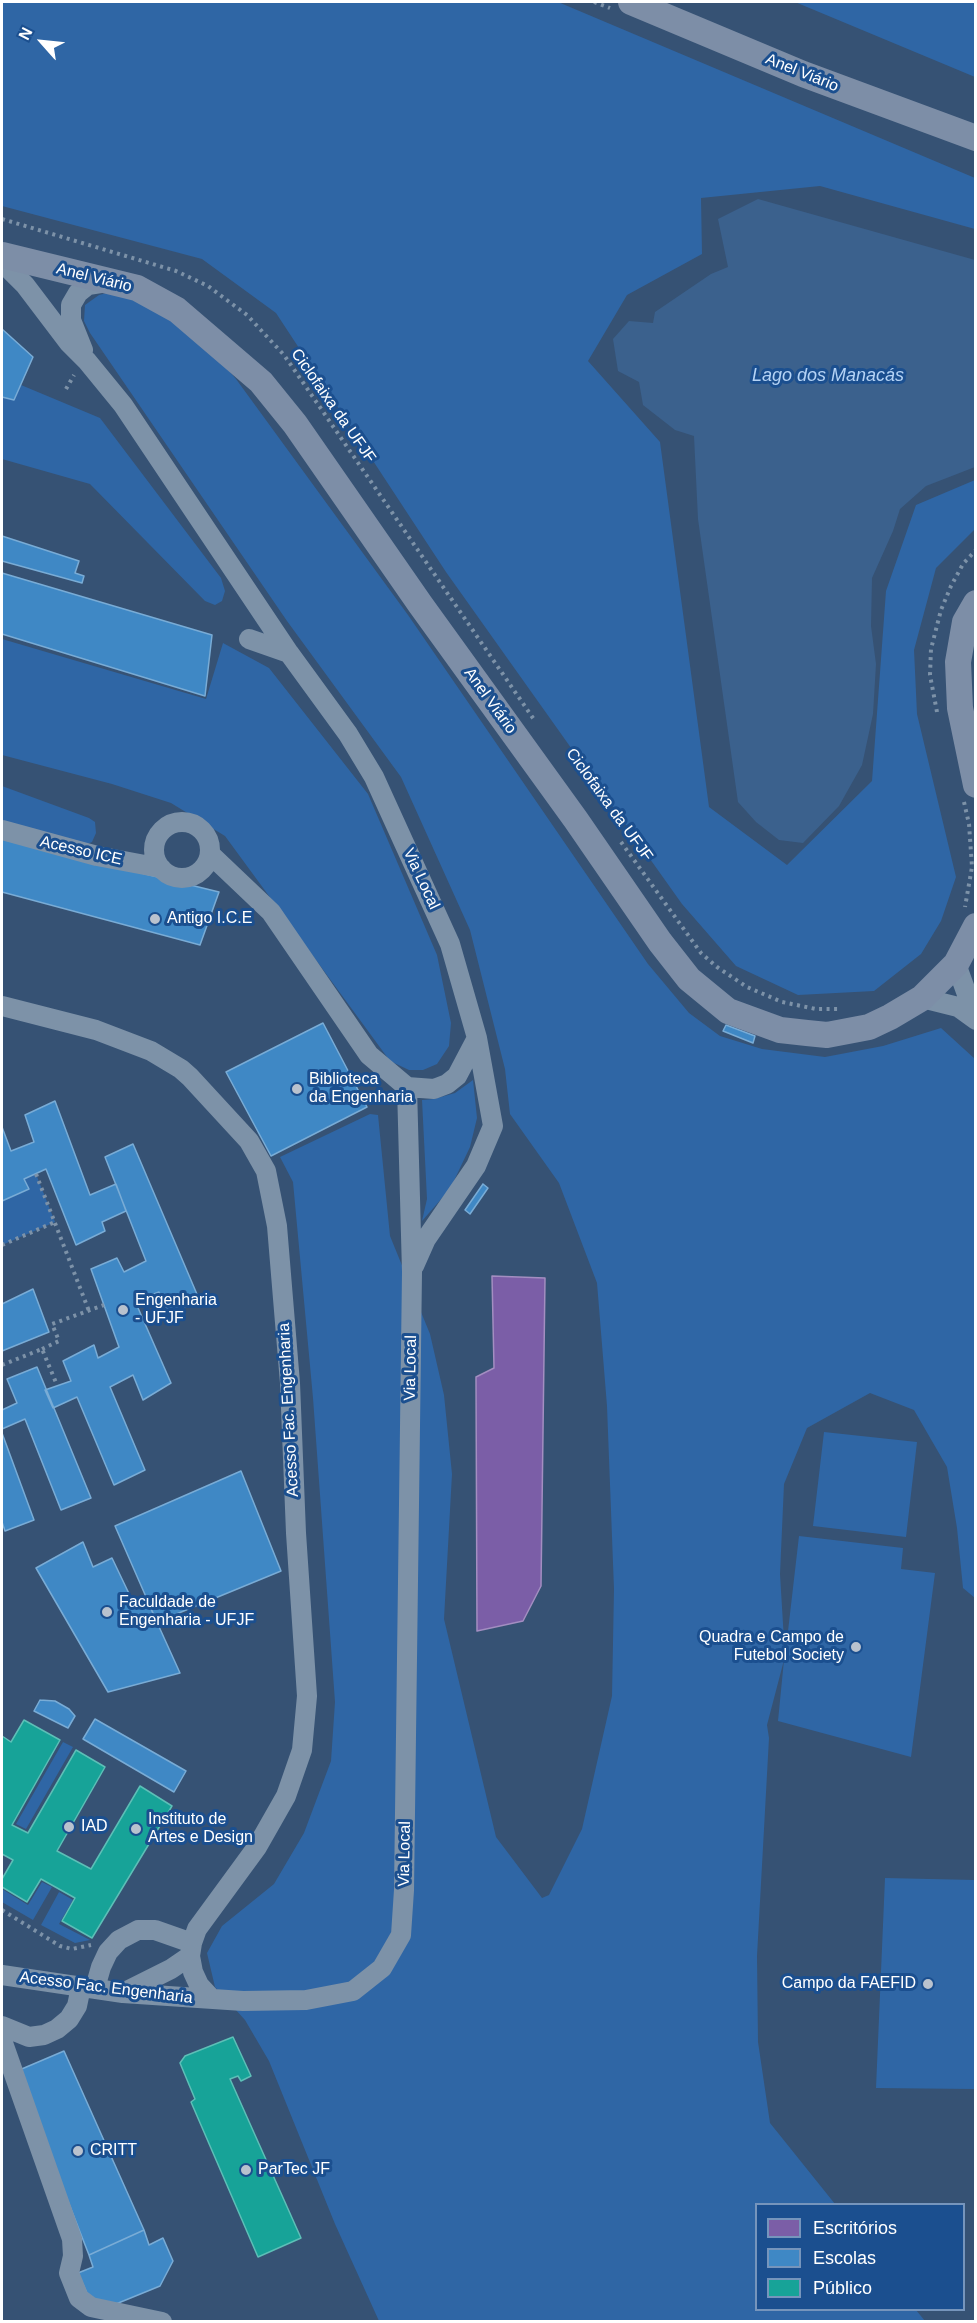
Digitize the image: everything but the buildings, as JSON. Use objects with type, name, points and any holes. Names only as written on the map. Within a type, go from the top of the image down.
[{"type":"main road","name":"Anel Viário","points":[[631,2],[803,74],[975,138]]},
{"type":"main road","name":"Anel Viário","points":[[2,255],[137,288],[177,310],[261,382],[295,424],[660,942],[689,979],[728,1011],[780,1030],[827,1035],[869,1027],[922,998],[956,964],[970,920]]},
{"type":"main road","points":[[970,793],[960,708],[958,662],[965,622],[975,603]]},
{"type":"lane","points":[[2,262],[25,285],[69,343],[87,361]]},
{"type":"lane","points":[[87,361],[71,320],[71,305],[78,292],[88,285],[110,281]]},
{"type":"lane","name":"Via Local","points":[[87,361],[123,405],[289,653],[348,734],[374,777],[450,944],[477,1038],[493,1125],[476,1166],[426,1239],[412,1272],[405,1890],[401,1935],[382,1968],[353,1991],[306,2000],[212,2000]]},
{"type":"lane","points":[[249,639],[289,653]]},
{"type":"lane","points":[[210,855],[202,870],[186,878],[169,875],[161,868],[154,854],[157,837],[162,830],[178,822],[187,822],[202,830],[207,837],[210,855],[271,912],[369,1055],[407,1087],[434,1089],[447,1084],[457,1076],[477,1038]]},
{"type":"lane","name":"Acesso ICE","points":[[2,830],[97,856],[161,868]]},
{"type":"lane","points":[[956,964],[975,1019]]},
{"type":"lane","points":[[922,998],[957,1007],[975,1019]]},
{"type":"lane","name":"Acesso Fac. Engenharia","points":[[2,1006],[96,1030],[151,1051],[190,1077],[258,1153],[266,1171],[278,1226],[290,1383],[296,1533],[307,1696],[302,1750],[286,1796],[269,1828],[197,1929],[191,1950]]},
{"type":"lane","points":[[407,1087],[412,1272]]},
{"type":"lane","points":[[2,2026],[29,2037],[45,2035],[57,2029],[69,2019],[108,1952],[119,1941],[138,1930],[155,1930],[191,1950]]},
{"type":"lane","points":[[123,1993],[171,1969],[191,1950]]},
{"type":"lane","points":[[191,1950],[193,1972],[199,1985],[212,2000]]},
{"type":"lane","name":"Acesso Fac. Engenharia","points":[[2,1975],[123,1993],[212,2000]]},
{"type":"lane","points":[[2,2040],[72,2239],[73,2256],[69,2273],[79,2298],[91,2307],[162,2322]]},
{"type":"path","name":"Ciclofaixa da UFJF","points":[[2,219],[176,271],[208,286],[247,315],[284,355],[540,729]]},
{"type":"path","points":[[940,723],[932,692],[931,649],[941,610],[951,586],[963,564],[975,550]]},
{"type":"path","points":[[970,793],[969,824],[972,867],[970,920]]},
{"type":"path","name":"Ciclofaixa da UFJF","points":[[614,833],[701,953],[717,967],[747,987],[782,1002],[816,1009],[842,1008]]},
{"type":"path","points":[[36,1174],[89,1311]]},
{"type":"path","points":[[2,1245],[55,1222]]},
{"type":"path","points":[[2,1365],[58,1341],[52,1324],[104,1305]]},
{"type":"path","points":[[42,1348],[57,1385]]},
{"type":"path","points":[[2,1910],[60,1946],[72,1949],[95,1943]]},
{"type":"shaded area","points":[[2,2],[558,2],[975,178],[975,229],[820,186],[701,198],[702,254],[627,295],[588,361],[660,442],[709,807],[787,865],[872,781],[886,591],[916,505],[975,480],[975,529],[936,568],[914,650],[917,714],[956,877],[941,921],[921,954],[874,991],[798,995],[736,966],[682,904],[446,572],[276,313],[202,259],[2,206]]},
{"type":"shaded area","points":[[795,2],[975,3],[975,77]]},
{"type":"shaded area","points":[[115,291],[141,301],[205,343],[236,379],[408,615],[648,964],[689,1013],[720,1036],[762,1049],[825,1057],[883,1046],[941,1028],[975,1059],[975,1598],[963,1588],[957,1528],[947,1467],[914,1410],[870,1393],[807,1428],[784,1484],[780,1574],[785,1657],[799,1536],[903,1548],[901,1569],[935,1573],[911,1757],[778,1721],[784,1660],[767,1725],[769,1738],[757,1956],[758,2042],[770,2123],[834,2203],[755,2203],[755,2311],[917,2311],[925,2321],[379,2321],[335,2224],[269,2061],[245,2020],[215,1987],[207,1953],[222,1926],[274,1884],[304,1833],[331,1761],[335,1702],[313,1398],[293,1182],[280,1157],[370,1114],[378,1115],[390,1236],[430,1334],[444,1395],[452,1474],[444,1619],[496,1837],[542,1898],[549,1895],[582,1829],[612,1696],[614,1589],[607,1406],[597,1283],[559,1183],[510,1114],[505,1069],[470,930],[401,777],[287,621],[90,333],[84,321],[85,305],[99,295]]},
{"type":"shaded area","points":[[21,385],[100,418],[221,578],[225,591],[222,601],[215,605],[205,601],[90,484],[2,459],[2,397],[14,400]]},
{"type":"shaded area","points":[[2,639],[206,699],[223,643],[269,668],[368,794],[437,955],[451,1023],[449,1046],[437,1064],[423,1070],[409,1070],[390,1061],[225,836],[171,803],[112,784],[2,755]]},
{"type":"shaded area","points":[[2,786],[89,818],[95,822],[96,833],[92,842],[85,845],[2,821]]},
{"type":"shaded area","points":[[473,1080],[477,1118],[470,1147],[450,1189],[422,1221],[427,1199],[422,1100],[455,1093]]},
{"type":"shaded area","points":[[36,1174],[55,1222],[2,1245],[2,1201],[28,1190],[24,1179]]},
{"type":"shaded area","points":[[824,1432],[917,1442],[906,1537],[813,1526]]},
{"type":"shaded area","points":[[63,1742],[73,1747],[26,1829],[16,1824]]},
{"type":"shaded area","name":"Campo da FAEFID","points":[[885,1878],[975,1880],[975,2089],[876,2088]]},
{"type":"shaded area","points":[[42,1882],[52,1887],[33,1920],[2,1902],[2,1889],[28,1905]]},
{"type":"shaded area","points":[[59,1892],[73,1900],[59,1924],[90,1940],[75,1943],[41,1925]]},
{"type":"water","name":"Lago dos Manacás","points":[[758,199],[975,260],[975,467],[926,486],[900,509],[872,578],[871,626],[876,664],[873,714],[862,765],[839,806],[803,843],[779,840],[756,822],[738,802],[698,519],[694,436],[675,430],[643,405],[639,382],[618,371],[613,339],[629,321],[653,323],[655,312],[711,274],[728,267],[718,219]]},
{"type":"place","name":"Antigo I.C.E","points":[[155,919]]},
{"type":"place","name":"Biblioteca da Engenharia","points":[[297,1089]]},
{"type":"place","name":"Engenharia - UFJF","points":[[123,1310]]},
{"type":"place","name":"Faculdade de Engenharia - UFJF","points":[[107,1612]]},
{"type":"place","name":"Quadra e Campo de Futebol Society","points":[[856,1647]]},
{"type":"place","name":"IAD","points":[[69,1827]]},
{"type":"place","name":"Instituto de Artes e Design","points":[[136,1829]]},
{"type":"place","name":"Campo da FAEFID","points":[[928,1984]]},
{"type":"place","name":"CRITT","points":[[78,2151]]},
{"type":"place","name":"ParTec JF","points":[[246,2170]]}]
